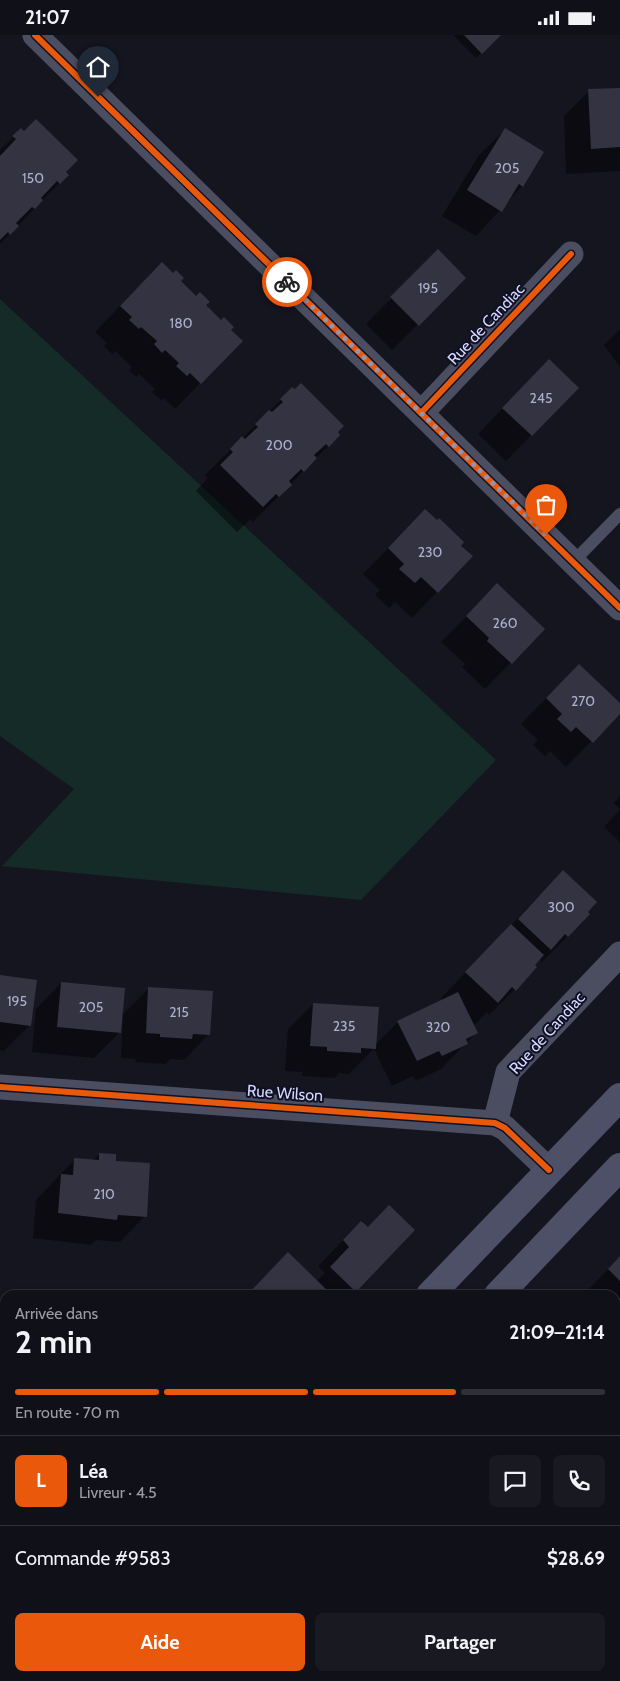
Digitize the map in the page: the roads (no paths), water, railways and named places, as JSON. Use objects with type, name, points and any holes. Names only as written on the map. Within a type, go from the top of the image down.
[{"type":"main road","points":[[435,1290],[620,1097]]},
{"type":"main road","points":[[503,1290],[620,1167]]},
{"type":"street","points":[[35,35],[620,608]]},
{"type":"street","name":"Rue de Candiac","points":[[421,413],[571,254]]},
{"type":"street","name":"Rue de Candiac","points":[[495,1123],[508,1071],[620,954]]},
{"type":"street","name":"Rue Wilson","points":[[0,1087],[495,1123]]},
{"type":"street","points":[[495,1123],[504,1128],[549,1170]]},
{"type":"lane","points":[[573,562],[620,514]]}]
